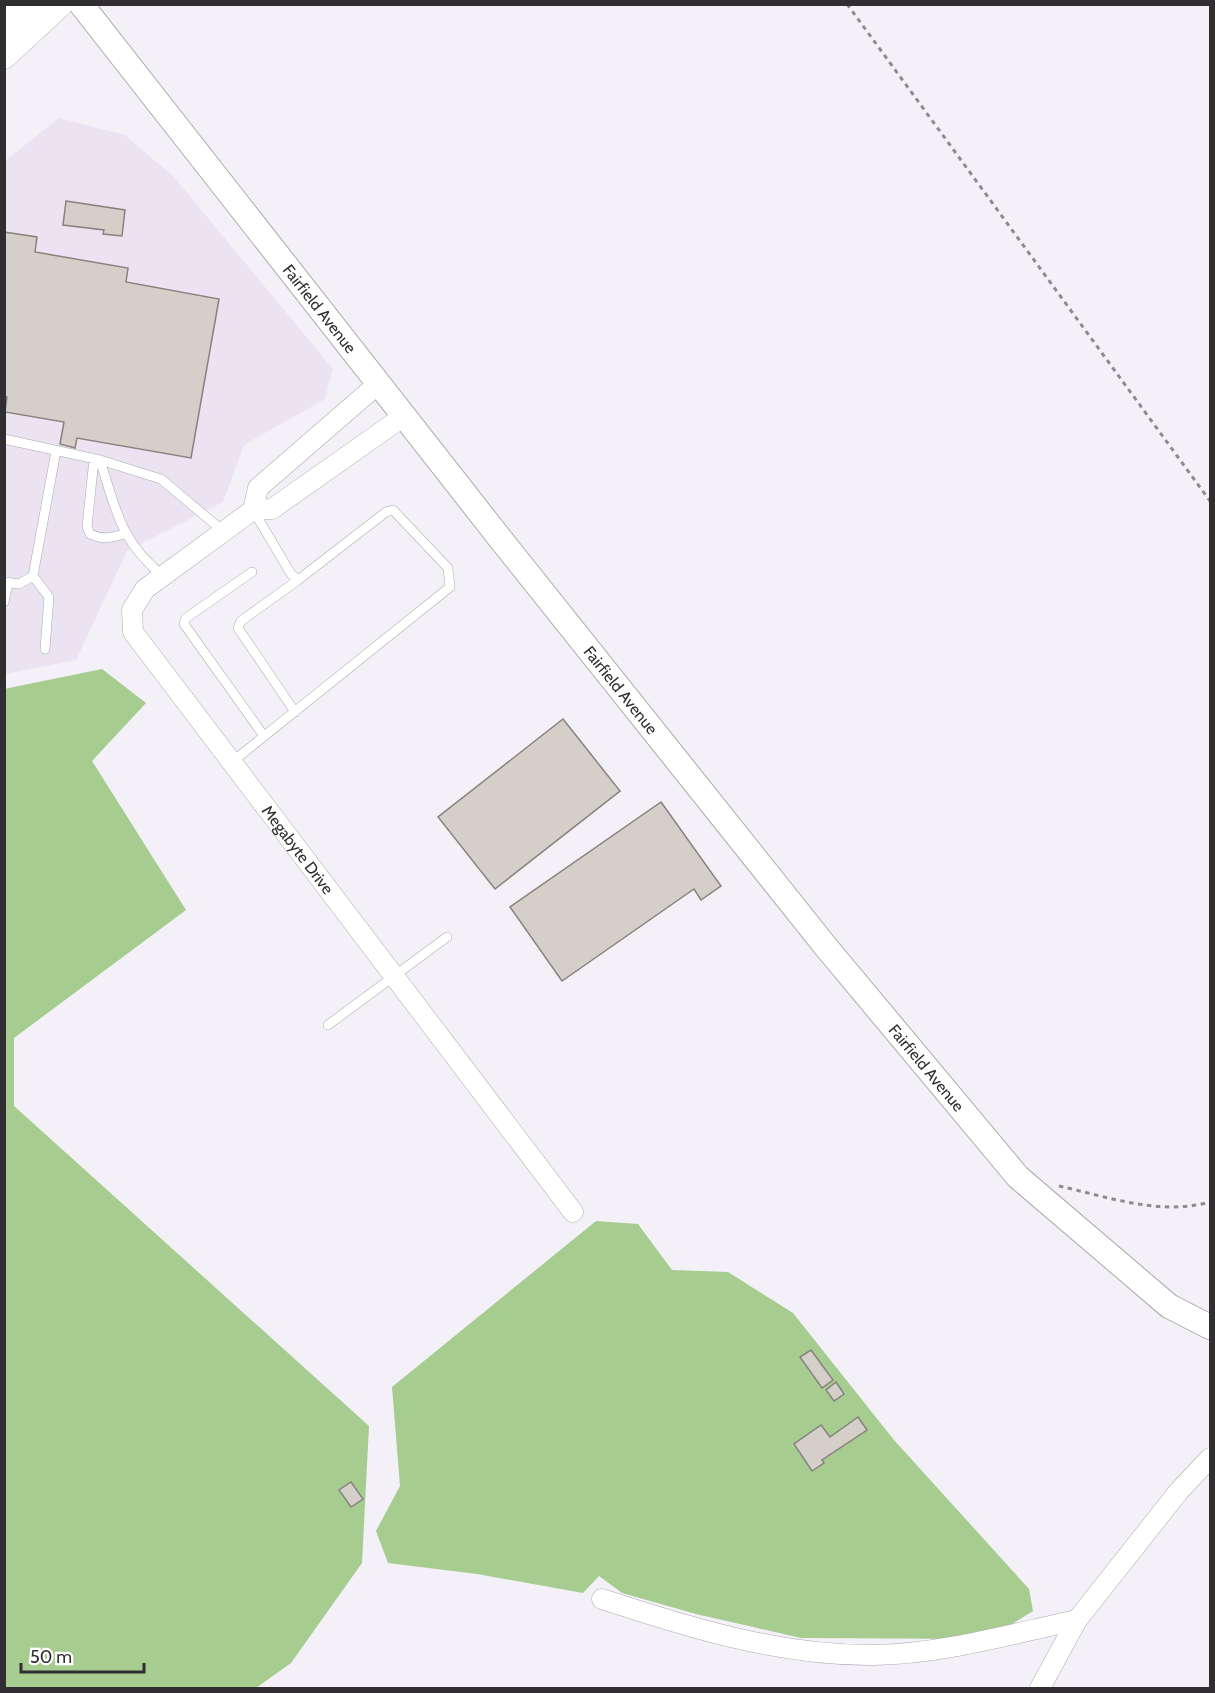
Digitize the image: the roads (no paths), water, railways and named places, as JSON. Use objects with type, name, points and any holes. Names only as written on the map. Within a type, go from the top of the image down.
[{"type":"main road","points":[[4,26],[29,4]]},
{"type":"main road","points":[[4,55],[59,4]]},
{"type":"street","name":"Fairfield Avenue","points":[[81,4],[378,384],[826,947],[1018,1177],[1170,1305],[1210,1327]]},
{"type":"street","points":[[253,510],[258,488],[378,384]]},
{"type":"street","name":"Megabyte Drive","points":[[404,416],[272,509],[253,510],[145,589],[136,600],[132,610],[133,632],[573,1212]]},
{"type":"street","points":[[1040,1689],[1077,1620],[1179,1491],[1210,1458]]},
{"type":"street","points":[[602,1599],[675,1623],[756,1643],[812,1652],[875,1655],[950,1647],[1077,1620]]},
{"type":"lane","points":[[4,439],[97,460],[161,479],[224,531]]},
{"type":"lane","points":[[4,602],[6,583],[26,582],[33,576],[56,451]]},
{"type":"lane","points":[[97,460],[124,534],[142,559],[163,576]]},
{"type":"lane","points":[[97,460],[87,527],[90,534],[99,538],[111,538],[124,534]]},
{"type":"lane","points":[[253,510],[291,573],[298,580]]},
{"type":"lane","points":[[232,762],[264,736],[295,712],[450,588],[451,578],[448,568],[393,510],[386,512],[242,621],[238,628],[295,712]]},
{"type":"lane","points":[[252,572],[186,618],[184,624],[264,736]]},
{"type":"lane","points":[[33,576],[49,597],[45,649]]},
{"type":"lane","points":[[328,1024],[393,974],[447,938]]}]
